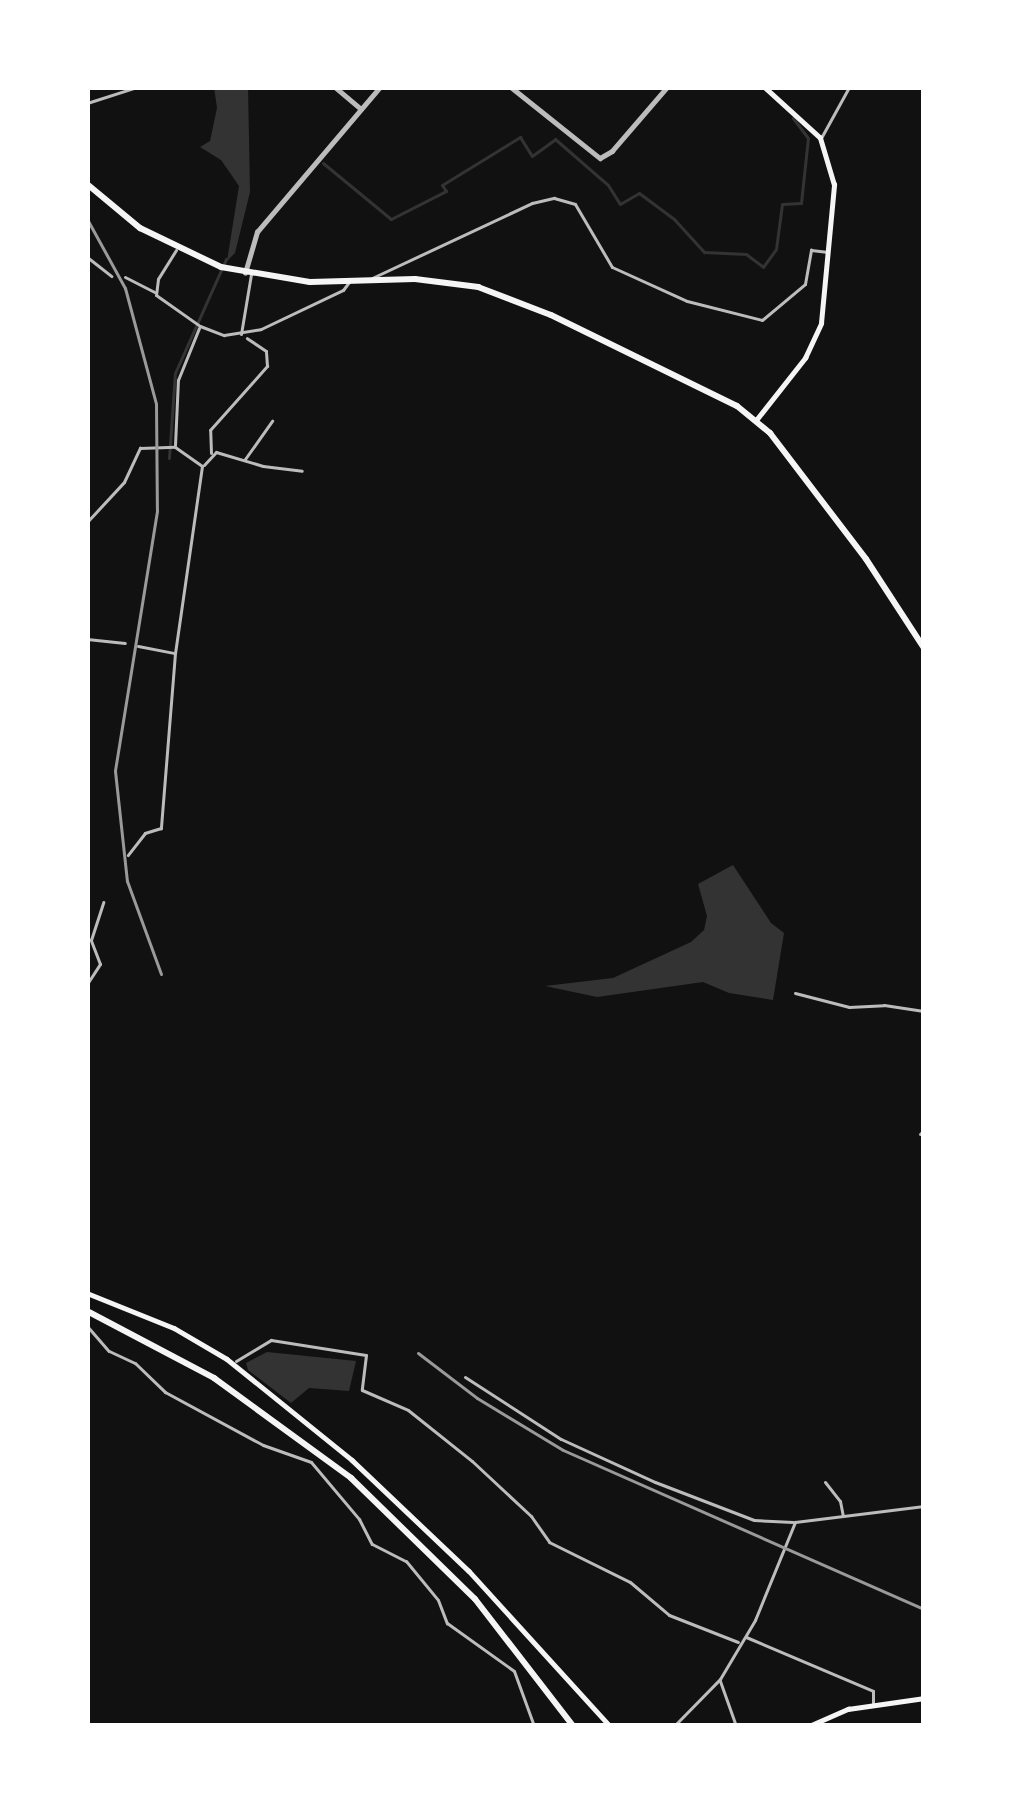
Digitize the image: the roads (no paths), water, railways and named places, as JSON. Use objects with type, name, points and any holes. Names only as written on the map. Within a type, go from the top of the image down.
[{"type":"highway","points":[[87,184],[140,228],[177,248],[248,274],[349,282],[456,283],[502,295],[757,419],[866,559],[924,649]]},
{"type":"highway","points":[[87,1311],[214,1378],[351,1478],[475,1599],[573,1726]]},
{"type":"main road","points":[[757,419],[814,343],[830,252],[834,185],[820,138],[764,87]]},
{"type":"main road","points":[[87,1293],[174,1328],[230,1361],[405,1508],[545,1650],[610,1726]]},
{"type":"main road","points":[[809,1726],[873,1703],[924,1698]]},
{"type":"street","points":[[87,103],[137,87]]},
{"type":"street","points":[[335,87],[361,110]]},
{"type":"street","points":[[243,336],[257,232],[380,87]]},
{"type":"street","points":[[511,87],[600,158],[609,154],[668,87]]},
{"type":"street","points":[[820,138],[848,87]]},
{"type":"street","points":[[370,280],[374,272],[554,198],[575,204],[611,267],[686,301],[762,320],[805,284],[811,250],[830,252]]},
{"type":"street","points":[[154,292],[177,248]]},
{"type":"street","points":[[87,257],[111,275]]},
{"type":"street","points":[[124,277],[154,292],[197,324],[243,336],[266,351],[268,364],[208,435],[211,453],[202,466],[175,653],[161,828],[145,833],[128,855]]},
{"type":"street","points":[[243,336],[317,304],[349,282]]},
{"type":"street","points":[[175,447],[178,380],[197,324]]},
{"type":"street","points":[[244,462],[272,421]]},
{"type":"street","points":[[87,522],[124,482],[140,448],[175,447],[202,466]]},
{"type":"street","points":[[211,453],[302,470]]},
{"type":"street","points":[[87,639],[125,643]]},
{"type":"street","points":[[138,646],[175,653]]},
{"type":"street","points":[[87,984],[100,964],[92,940],[103,902]]},
{"type":"street","points":[[795,993],[849,1007],[884,1005],[924,1011]]},
{"type":"street","points":[[87,1326],[110,1351],[135,1363],[180,1400],[262,1445],[311,1462],[359,1519],[371,1544],[406,1561],[438,1600],[447,1623],[514,1671],[534,1726]]},
{"type":"street","points":[[222,1365],[271,1340],[366,1355],[362,1390],[408,1410],[472,1461],[531,1516],[549,1542],[630,1582],[669,1615],[738,1642]]},
{"type":"street","points":[[466,1377],[561,1438],[709,1506],[754,1520],[795,1522],[924,1506]]},
{"type":"street","points":[[180,1400],[187,1394]]},
{"type":"street","points":[[825,1482],[840,1501],[843,1517]]},
{"type":"street","points":[[674,1726],[720,1679],[795,1522]]},
{"type":"street","points":[[744,1636],[873,1691],[873,1703]]},
{"type":"street","points":[[720,1679],[723,1702],[736,1726]]},
{"type":"waterway","points":[[323,163],[391,219],[446,191],[442,185],[520,137],[532,156],[555,139],[608,185],[620,204],[639,193],[674,219],[704,252],[746,254],[763,267],[776,249],[782,204],[801,203],[808,138],[793,118]]},
{"type":"waterway","points":[[169,458],[175,373],[226,259]]},
{"type":"railway","points":[[87,219],[125,288],[156,404],[157,511],[115,771],[127,881],[161,974]]},
{"type":"railway","points":[[418,1353],[477,1398],[563,1450],[924,1609]]}]
